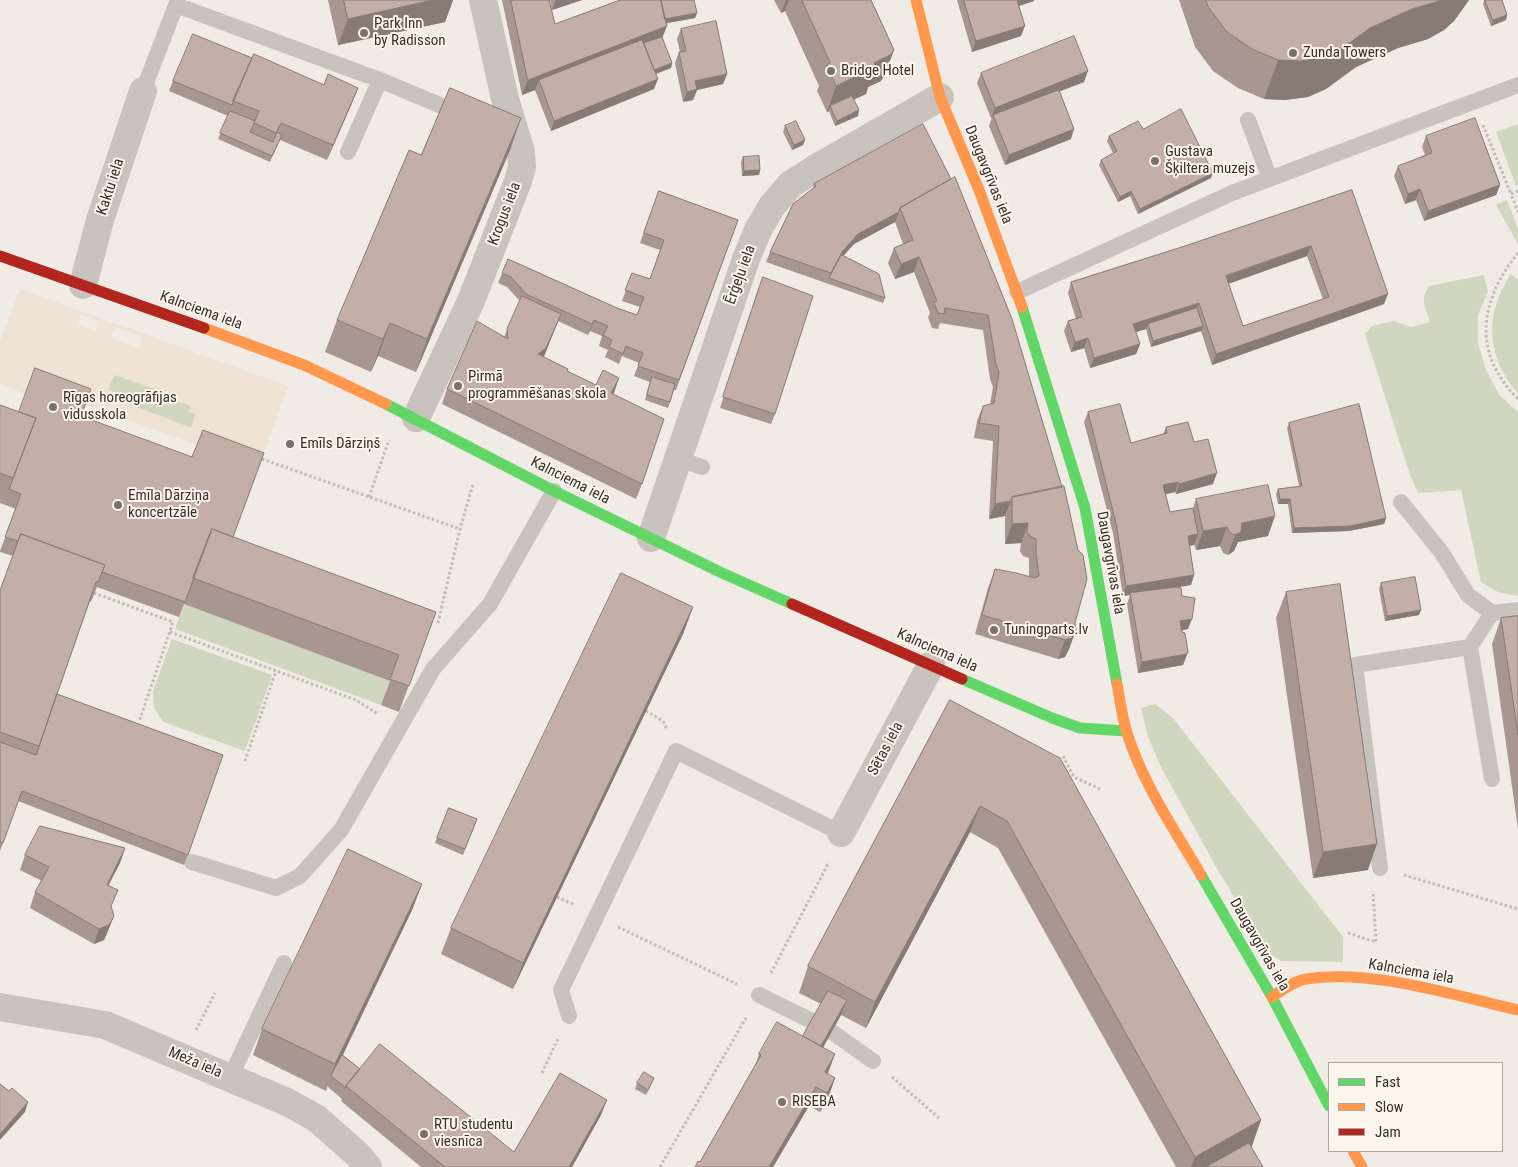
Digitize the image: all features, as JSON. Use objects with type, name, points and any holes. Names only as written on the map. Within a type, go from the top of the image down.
[{"type":"street","name":"Krogus iela","points":[[416,418],[471,301],[522,167],[521,152],[503,115],[483,0]]},
{"type":"street","name":"Daugavgrīvas iela","points":[[916,0],[940,97],[980,190],[1017,292],[1085,508],[1126,731],[1136,758],[1150,786],[1272,997],[1328,1104]]},
{"type":"street","name":"Kaktu iela","points":[[83,285],[100,220],[143,91]]},
{"type":"street","name":"Ērģeļu iela","points":[[651,538],[690,463],[746,259],[758,230],[772,206],[791,184],[940,97]]},
{"type":"street","name":"Kalnciema iela","points":[[0,256],[304,365],[416,418],[554,491],[722,573],[1052,718],[1080,728],[1126,731]]},
{"type":"street","name":"Sētas iela","points":[[841,833],[931,665]]},
{"type":"street","name":"Kalnciema iela","points":[[1272,997],[1304,979],[1355,978],[1403,983],[1518,1010]]},
{"type":"street","name":"Meža iela","points":[[0,1007],[105,1024],[287,1102],[316,1118],[357,1154],[368,1167]]},
{"type":"street","points":[[1354,1152],[1362,1167]]},
{"type":"lane","points":[[143,91],[177,2],[380,80],[459,114],[474,116]]},
{"type":"lane","points":[[348,152],[380,80]]},
{"type":"lane","points":[[1017,292],[1232,193],[1518,85]]},
{"type":"lane","points":[[1248,120],[1270,179]]},
{"type":"lane","points":[[192,862],[276,888],[300,876],[341,830],[433,669],[490,604],[554,491]]},
{"type":"lane","points":[[1401,502],[1442,554],[1468,595],[1492,613],[1518,610]]},
{"type":"lane","points":[[1492,613],[1470,648],[1492,779]]},
{"type":"lane","points":[[1380,868],[1355,665],[1470,648]]},
{"type":"lane","points":[[569,1016],[560,990],[676,751],[841,833]]},
{"type":"lane","points":[[230,1078],[284,962]]},
{"type":"lane","points":[[759,995],[814,1022]]},
{"type":"lane","points":[[832,1032],[873,1061]]},
{"type":"path","points":[[1481,119],[1518,212]]},
{"type":"path","points":[[1512,194],[1518,191]]},
{"type":"path","points":[[1518,253],[1505,268],[1491,298],[1485,320],[1487,345],[1494,368],[1505,386],[1518,399]]},
{"type":"path","points":[[369,497],[392,432]]},
{"type":"path","points":[[262,459],[460,530]]},
{"type":"path","points":[[433,669],[438,622],[460,530],[476,476]]},
{"type":"path","points":[[94,593],[173,622],[139,722]]},
{"type":"path","points":[[170,632],[356,700],[374,713],[404,722]]},
{"type":"path","points":[[245,761],[276,671]]},
{"type":"path","points":[[1063,756],[1074,777],[1100,789]]},
{"type":"path","points":[[1348,933],[1376,942],[1372,878],[1380,868],[1518,909]]},
{"type":"path","points":[[557,897],[759,995]]},
{"type":"path","points":[[182,1057],[215,993]]},
{"type":"path","points":[[542,1072],[569,1016]]},
{"type":"path","points":[[873,1061],[939,1118]]},
{"type":"green space","points":[[1518,124],[1518,185],[1516,186],[1496,132]]},
{"type":"green space","points":[[1507,200],[1518,229],[1518,244],[1496,205]]},
{"type":"green space","points":[[1511,274],[1518,280],[1518,393],[1507,379],[1500,365],[1492,335],[1496,304]]},
{"type":"green space","points":[[1484,275],[1488,292],[1478,315],[1478,343],[1486,370],[1500,396],[1518,412],[1518,596],[1498,592],[1481,582],[1461,490],[1418,493],[1410,475],[1365,334],[1372,326],[1394,321],[1411,327],[1430,322],[1424,300],[1424,295],[1429,286]]},
{"type":"green space","points":[[114,374],[168,393],[167,397],[191,406],[196,414],[191,428],[128,404],[131,399],[108,390]]},
{"type":"green space","points":[[184,604],[390,681],[381,705],[175,629]]},
{"type":"green space","points":[[172,639],[272,675],[245,751],[163,722],[154,708],[153,691]]},
{"type":"green space","points":[[1155,704],[1173,718],[1343,937],[1343,962],[1281,961],[1266,951],[1215,865],[1162,769],[1148,737],[1141,708]]},
{"type":"shaded area","points":[[20,289],[288,386],[259,468],[30,384],[26,394],[0,384],[0,341]],"holes":[[[81,314],[100,321],[96,331],[78,325]],[[115,327],[143,337],[140,348],[111,338]],[[114,375],[168,393],[167,396],[191,406],[189,412],[196,414],[191,428],[129,404],[131,399],[108,390]]]},
{"type":"building","points":[[344,0],[433,0],[348,19]]},
{"type":"building","points":[[511,0],[549,0],[555,24],[620,0],[661,0],[667,26],[528,80]]},
{"type":"building","points":[[661,0],[694,0],[697,13],[665,19]]},
{"type":"building","points":[[802,0],[871,0],[894,50],[890,55],[874,63],[876,67],[836,86],[827,65],[830,63]]},
{"type":"building","points":[[964,0],[1017,0],[1025,26],[976,41]]},
{"type":"building","points":[[1206,0],[1443,0],[1412,9],[1370,28],[1340,50],[1322,58],[1300,61],[1278,60],[1252,49],[1227,32],[1209,8]]},
{"type":"building","points":[[1485,0],[1502,0],[1507,15],[1493,20]]},
{"type":"building","points":[[716,21],[727,74],[695,81],[697,89],[687,92],[679,52],[686,51],[681,29]]},
{"type":"building","points":[[193,34],[252,58],[232,105],[173,81]]},
{"type":"building","points":[[1074,36],[1088,71],[995,108],[981,73]]},
{"type":"building","points":[[662,37],[672,63],[654,70],[644,43]]},
{"type":"building","points":[[642,40],[658,79],[554,121],[539,80]]},
{"type":"building","points":[[254,54],[324,85],[328,74],[358,88],[333,145],[281,123],[276,133],[254,123],[259,111],[233,101]]},
{"type":"building","points":[[450,88],[521,118],[427,339],[390,323],[383,339],[337,320],[409,150],[421,155]]},
{"type":"building","points":[[1059,90],[1074,129],[1009,155],[993,115]]},
{"type":"building","points":[[852,96],[859,110],[837,121],[830,106]]},
{"type":"building","name":"Gustava Šķiltera muzejs","points":[[1181,109],[1213,173],[1140,209],[1131,191],[1120,197],[1101,160],[1117,151],[1109,136],[1138,121],[1143,129]]},
{"type":"building","points":[[230,111],[255,121],[250,132],[273,142],[277,132],[282,135],[272,156],[220,133]]},
{"type":"building","points":[[1475,118],[1500,185],[1428,211],[1420,189],[1408,194],[1398,166],[1432,153],[1426,136]]},
{"type":"building","points":[[796,121],[805,140],[794,145],[785,126]]},
{"type":"building","points":[[923,124],[951,179],[900,208],[899,212],[858,234],[842,252],[831,273],[770,252],[793,204],[816,186],[814,184]]},
{"type":"building","points":[[759,156],[760,170],[744,171],[743,157]]},
{"type":"building","points":[[955,177],[1012,319],[1062,487],[1012,497],[1011,501],[995,504],[999,426],[979,423],[983,406],[994,403],[999,372],[988,315],[945,308],[944,314],[938,313],[934,302],[937,301],[919,257],[901,264],[894,248],[913,240],[900,208]]},
{"type":"building","points":[[1352,190],[1388,294],[1216,354],[1199,303],[1133,324],[1140,344],[1094,358],[1088,338],[1075,342],[1068,321],[1082,317],[1071,282]],"holes":[[[1311,246],[1329,297],[1243,326],[1226,276]]]},
{"type":"building","points":[[659,191],[738,220],[679,380],[638,366],[643,353],[626,346],[623,354],[609,347],[612,340],[603,335],[608,326],[594,320],[592,324],[526,294],[511,277],[502,273],[508,259],[617,308],[637,315],[644,297],[625,290],[632,273],[650,279],[664,240],[644,233]]},
{"type":"building","points":[[842,255],[879,274],[885,298],[829,278]]},
{"type":"building","points":[[763,277],[813,296],[775,414],[723,397]]},
{"type":"building","points":[[522,296],[561,314],[546,348],[538,354],[596,385],[603,370],[619,378],[611,393],[664,419],[642,484],[447,389],[477,321],[508,339],[507,329]]},
{"type":"building","points":[[1197,308],[1203,326],[1153,341],[1148,324]]},
{"type":"building","points":[[35,368],[91,389],[81,416],[192,457],[203,430],[264,453],[233,537],[212,529],[185,602],[102,572],[105,565],[21,534],[18,541],[5,537],[21,494],[9,489],[36,418],[19,412]]},
{"type":"building","points":[[652,377],[675,384],[670,402],[647,395]]},
{"type":"building","points":[[1120,404],[1131,443],[1167,433],[1166,427],[1188,422],[1194,442],[1208,439],[1217,473],[1179,484],[1178,482],[1163,485],[1170,512],[1193,508],[1198,534],[1188,536],[1194,575],[1126,586],[1116,523],[1088,412]]},
{"type":"building","points":[[1359,404],[1386,518],[1351,526],[1294,528],[1290,499],[1280,499],[1278,489],[1302,486],[1289,423]]},
{"type":"building","points":[[0,405],[36,418],[13,478],[0,473]]},
{"type":"building","points":[[1268,485],[1275,516],[1242,523],[1241,532],[1235,535],[1230,533],[1227,527],[1203,531],[1196,499]]},
{"type":"building","points":[[1064,486],[1078,550],[1083,555],[1087,579],[1075,623],[1076,630],[1072,638],[1065,640],[982,615],[995,569],[1035,578],[1039,576],[1036,539],[1027,532],[1028,523],[1012,524],[1012,497]]},
{"type":"building","points":[[212,529],[436,612],[409,686],[390,679],[399,655],[193,578]]},
{"type":"building","points":[[21,534],[105,565],[98,582],[96,582],[39,746],[0,732],[0,591]]},
{"type":"building","points":[[621,573],[693,607],[523,963],[451,928]]},
{"type":"building","points":[[1415,577],[1421,610],[1387,616],[1381,583]]},
{"type":"building","points":[[1340,584],[1377,844],[1323,852],[1286,592]]},
{"type":"building","points":[[1181,588],[1182,596],[1195,598],[1192,619],[1180,621],[1182,632],[1185,633],[1188,652],[1187,654],[1142,662],[1130,593]]},
{"type":"building","points":[[1518,616],[1518,735],[1501,618]]},
{"type":"building","points":[[57,694],[223,755],[188,855],[22,791],[3,843],[0,842],[0,742],[36,755]]},
{"type":"building","points":[[950,700],[1060,758],[1261,1120],[1195,1157],[1007,821],[980,806],[875,1002],[808,966]]},
{"type":"building","points":[[449,808],[477,819],[465,849],[437,838]]},
{"type":"building","points":[[40,826],[125,848],[107,885],[118,890],[111,906],[114,916],[109,925],[99,929],[35,892],[49,867],[25,855]]},
{"type":"building","points":[[348,849],[422,884],[335,1064],[262,1029]]},
{"type":"building","points":[[828,991],[847,1000],[821,1046],[803,1036]]},
{"type":"building","name":"RISEBA","points":[[777,1022],[835,1054],[825,1072],[835,1078],[827,1093],[816,1087],[769,1167],[695,1167],[698,1161],[700,1162],[761,1055],[759,1054]]},
{"type":"building","points":[[380,1044],[514,1152],[560,1073],[607,1100],[569,1167],[445,1167],[346,1086]]},
{"type":"building","points":[[342,1055],[360,1069],[346,1088],[331,1076]]},
{"type":"building","points":[[644,1072],[654,1078],[648,1090],[637,1083]]},
{"type":"building","points":[[0,1084],[9,1091],[12,1088],[28,1102],[0,1134]]},
{"type":"building","points":[[1249,1143],[1263,1167],[1206,1167]]},
{"type":"traffic: fast","points":[[1022,307],[1085,508],[1117,684]]},
{"type":"traffic: fast","points":[[386,404],[554,491],[722,573],[792,604]]},
{"type":"traffic: fast","points":[[962,679],[1052,718],[1080,728],[1126,731]]},
{"type":"traffic: fast","points":[[1201,875],[1272,997],[1328,1104]]},
{"type":"traffic: slow","points":[[916,0],[940,97],[979,190],[1022,307]]},
{"type":"traffic: slow","points":[[204,328],[304,365],[386,404]]},
{"type":"traffic: slow","points":[[1117,684],[1122,715],[1134,752],[1150,788],[1201,875]]},
{"type":"traffic: slow","points":[[1272,997],[1293,984],[1306,979],[1358,978],[1413,985],[1518,1010]]},
{"type":"traffic: slow","points":[[1354,1152],[1362,1167]]},
{"type":"traffic: jam","points":[[0,256],[204,328]]},
{"type":"traffic: jam","points":[[792,604],[962,679]]},
{"type":"place","name":"Park Inn by Radisson","points":[[364,33]]},
{"type":"place","name":"Zunda Towers","points":[[1293,53]]},
{"type":"place","name":"Bridge Hotel","points":[[831,71]]},
{"type":"place","name":"Gustava Šķiltera muzejs","points":[[1155,161]]},
{"type":"place","name":"Pirmā programmēšanas skola","points":[[458,386]]},
{"type":"place","name":"Rīgas horeogrāfijas vidusskola","points":[[53,407]]},
{"type":"place","name":"Emīls Dārziņš","points":[[290,444]]},
{"type":"place","name":"Emīla Dārziņa koncertzāle","points":[[118,505]]},
{"type":"place","name":"Tuningparts.lv","points":[[994,630]]},
{"type":"place","name":"RISEBA","points":[[782,1102]]},
{"type":"place","name":"RTU studentu viesnīca","points":[[424,1134]]}]
